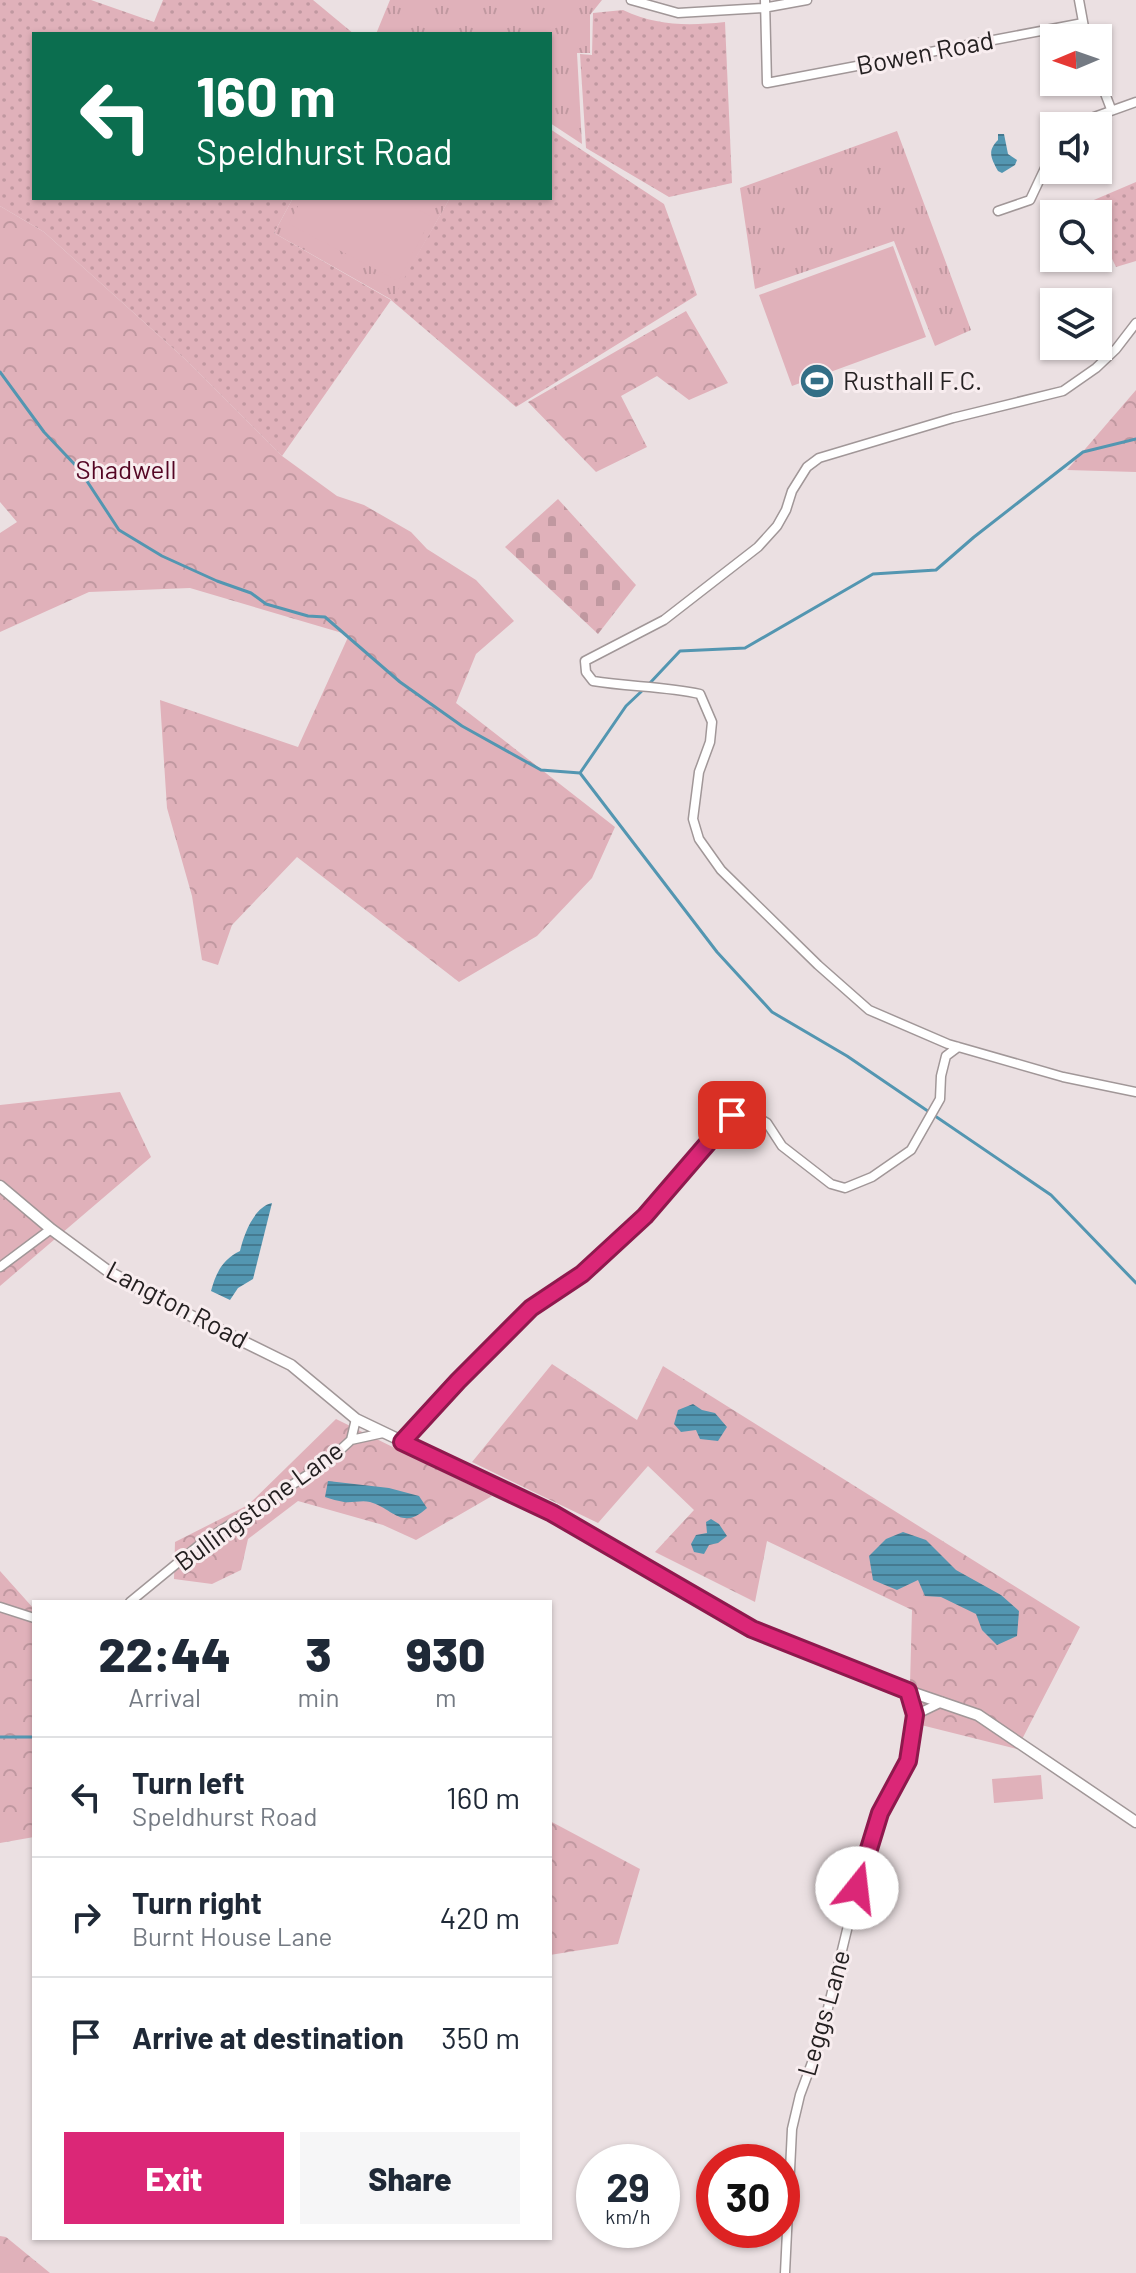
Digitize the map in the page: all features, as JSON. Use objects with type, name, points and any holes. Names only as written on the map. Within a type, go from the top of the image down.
[{"type":"street","points":[[631,0],[678,13],[807,0]]},
{"type":"street","points":[[1079,0],[1083,23]]},
{"type":"street","name":"Bowen Road","points":[[764,4],[767,83],[1083,23]]},
{"type":"street","points":[[1106,96],[1111,109]]},
{"type":"street","points":[[1104,112],[1136,102]]},
{"type":"street","points":[[998,211],[1030,200],[1040,179]]},
{"type":"street","points":[[1136,323],[1096,368],[1063,391],[953,418],[819,458],[807,467],[792,491],[777,526],[758,547],[664,620],[585,661],[586,672],[593,681],[668,687],[700,694],[712,722],[710,742],[699,772],[693,819],[699,839],[721,870],[767,917],[869,1010],[958,1047],[1063,1077],[1136,1092]]},
{"type":"street","points":[[402,1442],[531,1308],[582,1274],[645,1216],[732,1115],[752,1114],[767,1123],[782,1146],[831,1184],[845,1188],[872,1177],[911,1150],[940,1099],[946,1056],[958,1047]]},
{"type":"street","name":"Langton Road","points":[[0,1186],[51,1229],[124,1280],[291,1365],[356,1419],[552,1513],[752,1629],[908,1691],[978,1715],[1136,1822]]},
{"type":"street","points":[[0,1267],[51,1229]]},
{"type":"street","name":"Bullingstone Lane","points":[[351,1440],[356,1419]]},
{"type":"street","name":"Bullingstone Lane","points":[[132,1600],[203,1542],[306,1477],[351,1440],[383,1433]]},
{"type":"street","points":[[0,1607],[32,1617]]},
{"type":"street","name":"Leggs Lane","points":[[785,2273],[788,2176],[795,2118],[820,2041],[862,1868],[880,1813],[908,1761],[915,1715],[908,1691]]},
{"type":"street","points":[[915,1715],[943,1701]]},
{"type":"green space","points":[[0,0],[91,0],[154,22],[163,0],[313,0],[352,32],[32,32],[32,200],[292,200],[274,233],[391,300],[282,456],[186,360],[44,232],[0,206]]},
{"type":"green space","points":[[390,0],[602,0],[590,15],[590,53],[577,53],[582,144],[552,124],[552,32],[377,32]]},
{"type":"green space","points":[[623,10],[673,24],[725,22],[732,183],[669,197],[586,148],[580,54],[592,55],[593,13]]},
{"type":"green space","points":[[552,130],[664,204],[697,295],[516,407],[391,300],[449,200],[552,200]]},
{"type":"green space","points":[[897,131],[971,330],[935,346],[894,241],[755,289],[740,188]]},
{"type":"green space","points":[[1136,182],[1136,261],[1116,267],[1112,259],[1112,200],[1094,200]]},
{"type":"green space","points":[[292,200],[449,200],[392,300],[274,233]]},
{"type":"green space","points":[[301,200],[400,200],[432,217],[398,281],[289,224]]},
{"type":"green space","name":"Shadwell","points":[[0,206],[44,232],[186,360],[282,456],[337,496],[364,505],[411,532],[427,549],[476,580],[514,621],[476,654],[456,703],[615,827],[592,878],[537,936],[459,982],[297,857],[232,925],[218,965],[202,960],[192,896],[167,808],[160,700],[298,747],[349,635],[190,588],[89,592],[0,632],[0,533],[17,522],[0,502]]},
{"type":"green space","points":[[893,246],[926,337],[792,386],[759,295]]},
{"type":"green space","points":[[686,311],[728,383],[689,400],[657,376],[621,396],[647,447],[596,472],[528,402]]},
{"type":"green space","points":[[1136,390],[1136,472],[1067,470]]},
{"type":"green space","points":[[558,499],[636,585],[598,634],[505,547]]},
{"type":"green space","points":[[120,1092],[151,1157],[0,1286],[0,1105]]},
{"type":"green space","points":[[552,1364],[637,1420],[663,1366],[1080,1627],[1017,1749],[909,1722],[912,1610],[767,1541],[755,1602],[655,1552],[694,1510],[648,1466],[598,1523],[472,1462]]},
{"type":"green space","points":[[336,1419],[492,1496],[416,1540],[383,1525],[298,1501],[248,1539],[241,1570],[212,1584],[174,1579],[175,1542],[248,1505]]},
{"type":"green space","points":[[0,1571],[32,1607],[32,1837],[0,1843]]},
{"type":"green space","points":[[1041,1775],[1043,1799],[994,1803],[992,1779]]},
{"type":"green space","points":[[552,1822],[640,1869],[618,1944],[552,1955]]},
{"type":"green space","points":[[0,2236],[6,2237],[50,2273],[0,2273]]},
{"type":"water","points":[[998,134],[1004,134],[1008,154],[1017,160],[1015,165],[1002,173],[991,155]]},
{"type":"water","points":[[272,1203],[253,1279],[238,1288],[230,1300],[211,1291],[221,1268],[240,1251],[255,1215]]},
{"type":"water","points":[[693,1404],[715,1413],[727,1427],[718,1441],[700,1439],[696,1430],[681,1432],[674,1424],[678,1410]]},
{"type":"water","points":[[328,1481],[389,1488],[419,1496],[427,1508],[418,1515],[404,1518],[370,1502],[334,1500],[325,1497]]},
{"type":"water","points":[[711,1519],[727,1536],[709,1545],[704,1554],[694,1552],[691,1544],[696,1535],[707,1533],[706,1522]]},
{"type":"water","points":[[903,1532],[926,1540],[956,1570],[1001,1595],[1019,1611],[1017,1636],[997,1645],[982,1630],[976,1614],[941,1597],[925,1596],[918,1580],[897,1590],[873,1580],[869,1556],[886,1539]]},
{"type":"waterway","points":[[0,372],[44,432],[79,469],[119,530],[162,556],[251,593],[266,604],[308,616],[325,617],[400,682],[462,726],[541,770],[580,773]]},
{"type":"waterway","points":[[649,684],[680,651],[745,648],[873,574],[936,570],[1083,452],[1136,439]]},
{"type":"waterway","points":[[644,689],[626,706],[580,773],[717,952],[772,1012],[847,1056],[1051,1195],[1136,1283]]},
{"type":"waterway","points":[[0,1737],[32,1737]]},
{"type":"place","name":"Rusthall F.C.","points":[[817,381]]},
{"type":"route","points":[[732,1115],[645,1216],[582,1274],[531,1308],[402,1442],[552,1513],[752,1629],[908,1691],[915,1715],[908,1761],[880,1813],[857,1888]]}]
